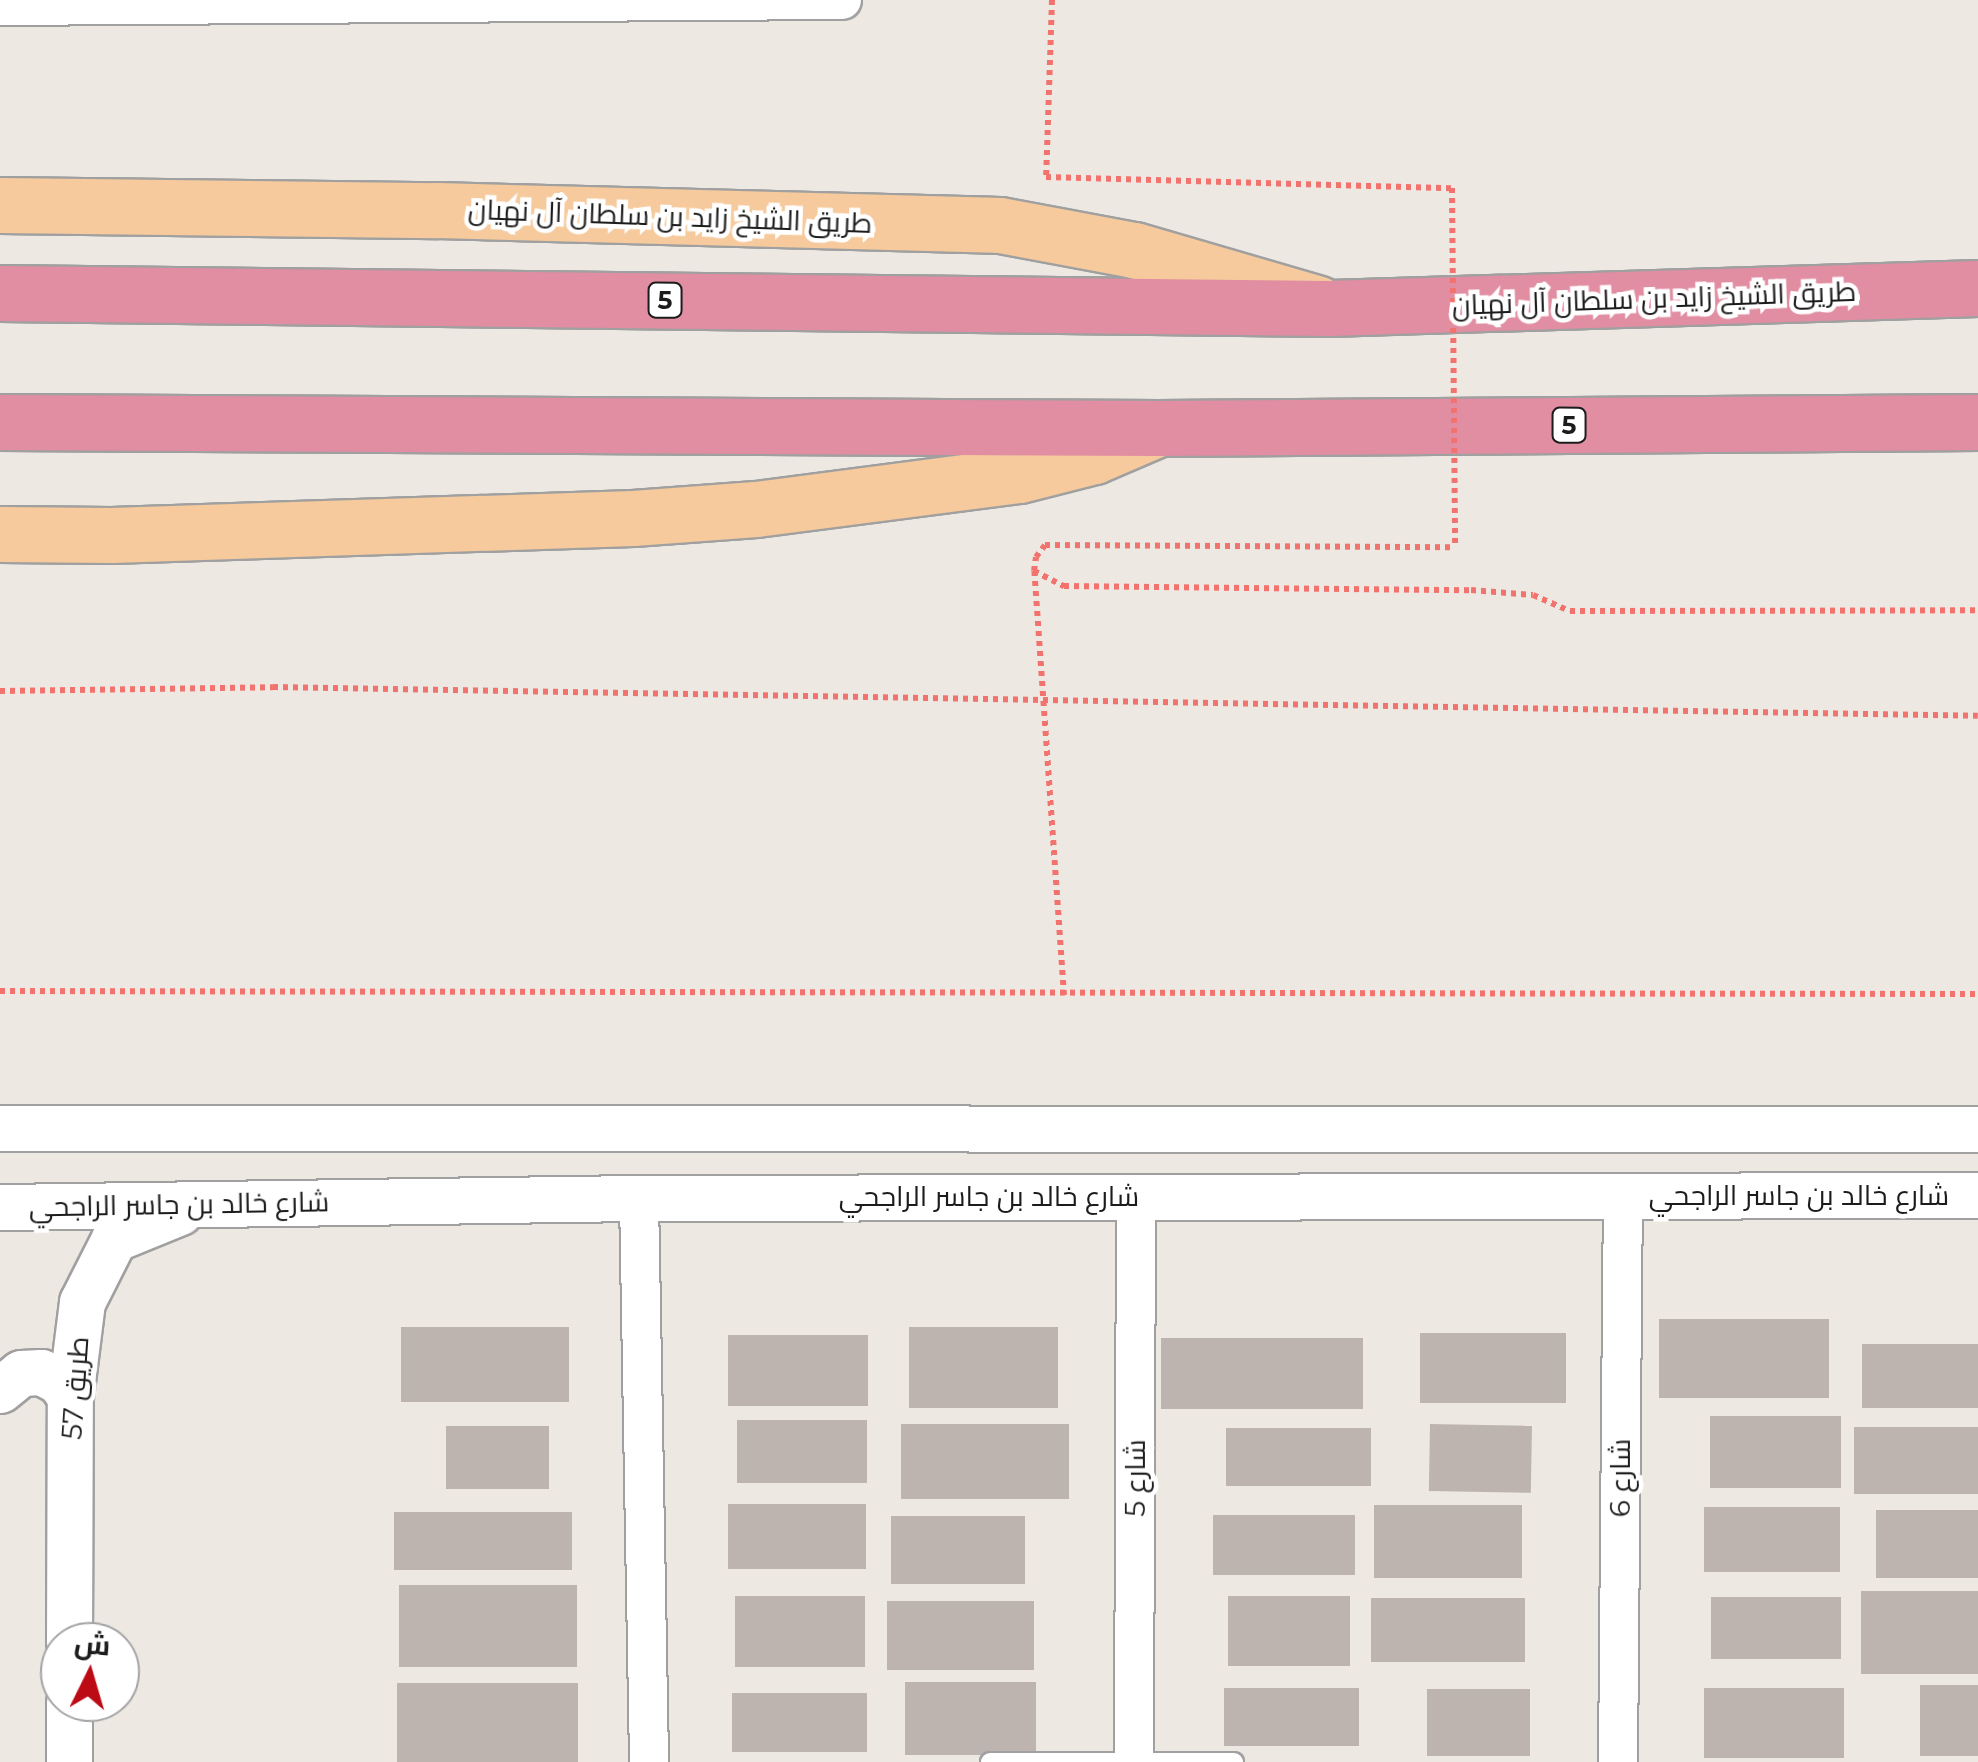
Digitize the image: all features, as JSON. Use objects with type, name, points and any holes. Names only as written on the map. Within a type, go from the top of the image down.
[{"type":"highway","name":"طريق الشيخ زايد بن سلطان آل نهيان","points":[[0,293],[1329,308],[1978,288]]},
{"type":"highway","name":"5","points":[[0,422],[1159,428],[1978,422]]},
{"type":"main road","name":"طريق الشيخ زايد بن سلطان آل نهيان","points":[[0,205],[437,210],[1000,225],[1134,250],[1329,308]]},
{"type":"main road","points":[[0,534],[632,518],[756,510],[1018,475],[1094,456],[1159,428]]},
{"type":"street","points":[[0,6],[842,0]]},
{"type":"street","points":[[0,1128],[1978,1130]]},
{"type":"street","name":"شارع 6","points":[[1618,1762],[1623,1194]]},
{"type":"street","name":"شارع خالد بن جاسر الراجحي","points":[[0,1207],[1136,1195],[1978,1196]]},
{"type":"street","name":"شارع 5","points":[[1134,1761],[1136,1195]]},
{"type":"street","points":[[639,1198],[649,1762]]},
{"type":"street","name":"طريق 57","points":[[69,1622],[70,1398],[82,1302],[114,1240],[203,1202]]},
{"type":"street","points":[[0,1390],[20,1373],[40,1372],[59,1381],[70,1398]]},
{"type":"street","points":[[69,1722],[69,1762]]},
{"type":"lane","points":[[990,1762],[1234,1762]]},
{"type":"path","points":[[1052,0],[1046,177],[1452,188],[1455,547],[1045,545],[1036,558],[1042,701],[1064,995]]},
{"type":"path","points":[[1034,571],[1064,586],[1471,590],[1533,596],[1570,611],[1978,610]]},
{"type":"path","points":[[0,691],[274,687],[1978,716]]},
{"type":"path","points":[[0,991],[1978,994]]},
{"type":"building","points":[[1659,1319],[1829,1319],[1829,1398],[1659,1398]]},
{"type":"building","points":[[401,1327],[569,1327],[569,1402],[401,1402]]},
{"type":"building","points":[[909,1327],[1058,1327],[1058,1408],[909,1408]]},
{"type":"building","points":[[1420,1333],[1566,1333],[1566,1403],[1420,1403]]},
{"type":"building","points":[[728,1335],[868,1335],[868,1406],[728,1406]]},
{"type":"building","points":[[1161,1338],[1363,1338],[1363,1409],[1161,1409]]},
{"type":"building","points":[[1862,1344],[1978,1344],[1978,1408],[1862,1408]]},
{"type":"building","points":[[1710,1416],[1841,1416],[1841,1488],[1710,1488]]},
{"type":"building","points":[[737,1420],[867,1420],[867,1483],[737,1483]]},
{"type":"building","points":[[901,1424],[1069,1424],[1069,1499],[901,1499]]},
{"type":"building","points":[[1430,1424],[1532,1426],[1531,1493],[1429,1491]]},
{"type":"building","points":[[446,1426],[549,1426],[549,1489],[446,1489]]},
{"type":"building","points":[[1854,1427],[1978,1427],[1978,1494],[1854,1494]]},
{"type":"building","points":[[1226,1428],[1371,1428],[1371,1486],[1226,1486]]},
{"type":"building","points":[[728,1504],[866,1504],[866,1569],[728,1569]]},
{"type":"building","points":[[1374,1505],[1522,1505],[1522,1578],[1374,1578]]},
{"type":"building","points":[[1704,1507],[1840,1507],[1840,1572],[1704,1572]]},
{"type":"building","points":[[1876,1510],[1978,1510],[1978,1578],[1876,1578]]},
{"type":"building","points":[[394,1512],[572,1512],[572,1570],[394,1570]]},
{"type":"building","points":[[1213,1515],[1355,1515],[1355,1575],[1213,1575]]},
{"type":"building","points":[[891,1516],[1025,1516],[1025,1584],[891,1584]]},
{"type":"building","points":[[399,1585],[577,1585],[577,1667],[399,1667]]},
{"type":"building","points":[[1861,1591],[1978,1591],[1978,1674],[1861,1674]]},
{"type":"building","points":[[735,1596],[865,1596],[865,1667],[735,1667]]},
{"type":"building","points":[[1228,1596],[1350,1596],[1350,1666],[1228,1666]]},
{"type":"building","points":[[1711,1597],[1841,1597],[1841,1659],[1711,1659]]},
{"type":"building","points":[[1371,1598],[1525,1598],[1525,1662],[1371,1662]]},
{"type":"building","points":[[887,1601],[1034,1601],[1034,1670],[887,1670]]},
{"type":"building","points":[[905,1682],[1036,1682],[1036,1755],[905,1755]]},
{"type":"building","points":[[397,1683],[578,1683],[578,1762],[397,1762]]},
{"type":"building","points":[[1920,1685],[1978,1685],[1978,1756],[1920,1756]]},
{"type":"building","points":[[1224,1688],[1359,1688],[1359,1746],[1224,1746]]},
{"type":"building","points":[[1704,1688],[1844,1688],[1844,1758],[1704,1758]]},
{"type":"building","points":[[1427,1689],[1530,1689],[1530,1756],[1427,1756]]},
{"type":"building","points":[[732,1693],[867,1693],[867,1752],[732,1752]]}]
